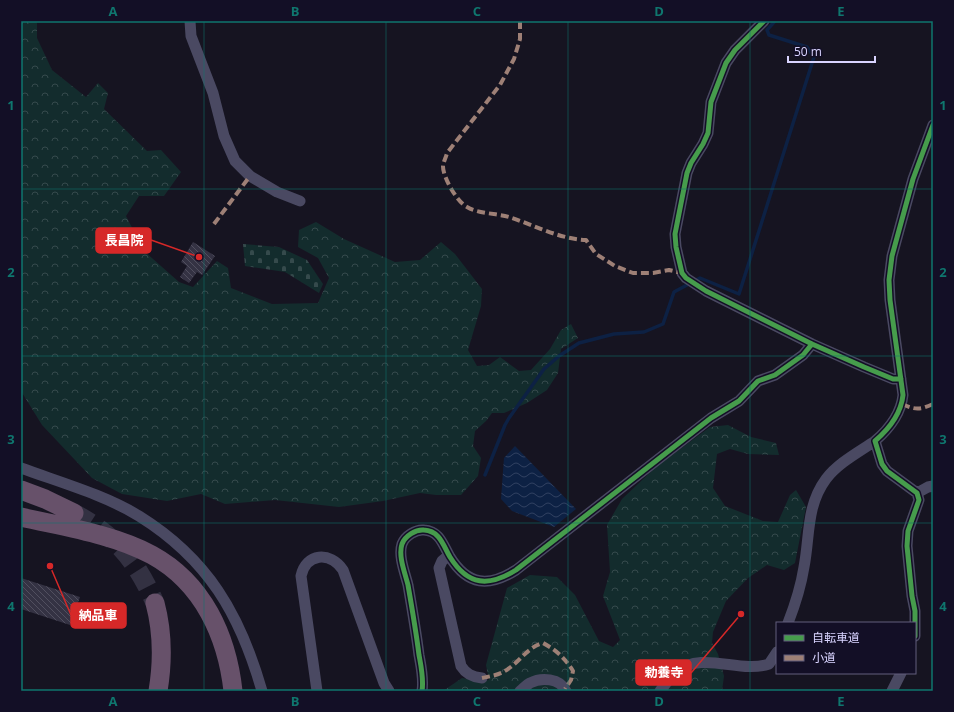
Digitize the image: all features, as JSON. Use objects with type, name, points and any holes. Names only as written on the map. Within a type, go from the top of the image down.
[{"type":"highway","points":[[21,490],[74,513]]},
{"type":"highway","points":[[21,517],[85,532],[123,543],[152,555],[178,574],[201,598],[220,634],[228,660],[233,691]]},
{"type":"highway","points":[[155,604],[160,622],[162,641],[162,660],[158,691]]},
{"type":"street","points":[[190,21],[191,36],[213,93],[224,136],[235,161],[250,176],[278,192],[300,201]]},
{"type":"street","points":[[764,21],[735,50],[726,63],[711,102],[708,133],[687,173],[675,234],[682,273],[686,278],[697,285],[812,344],[893,379],[901,379]]},
{"type":"street","points":[[788,622],[799,592],[805,566],[812,506],[819,490],[836,468],[884,434],[898,414],[902,404],[903,395],[890,300],[889,280],[892,256],[913,179],[933,125]]},
{"type":"street","points":[[422,691],[422,676],[412,608],[401,556],[402,543],[405,538],[422,529],[429,530],[442,540],[456,566],[464,574],[474,579],[489,582],[507,576],[710,418],[739,400],[758,381],[775,375],[803,355],[812,344]]},
{"type":"street","points":[[875,441],[882,464],[887,471],[917,493],[919,500],[908,531],[907,546],[912,596],[916,611],[916,622]]},
{"type":"street","points":[[21,468],[103,498],[139,516],[176,542],[199,566],[222,596],[240,627],[262,691]]},
{"type":"street","points":[[917,493],[933,486]]},
{"type":"street","points":[[449,555],[442,561],[439,568],[461,666],[465,673],[474,677],[482,678]]},
{"type":"street","points":[[317,691],[301,576],[303,568],[307,563],[313,558],[318,557],[333,559],[343,570],[388,691]]},
{"type":"street","points":[[660,691],[675,672],[697,662],[714,662],[762,667],[769,664],[776,654]]},
{"type":"street","points":[[892,691],[900,674]]},
{"type":"street","points":[[520,691],[530,683],[542,680],[555,681],[565,688],[566,691]]},
{"type":"green space","points":[[21,21],[35,21],[37,23],[37,38],[52,70],[86,97],[98,83],[108,93],[104,109],[147,151],[161,150],[181,172],[164,196],[139,196],[126,216],[144,251],[179,282],[193,287],[217,261],[228,268],[231,288],[272,304],[318,303],[329,278],[318,258],[298,247],[299,230],[316,222],[344,239],[395,262],[420,260],[441,242],[455,254],[482,289],[481,306],[468,350],[477,366],[489,365],[500,357],[519,371],[531,370],[550,349],[561,330],[571,324],[578,338],[561,349],[558,373],[547,390],[527,403],[504,413],[492,413],[475,431],[473,446],[481,458],[478,476],[461,495],[436,495],[420,493],[383,501],[339,507],[275,500],[225,504],[201,494],[167,501],[122,494],[92,478],[42,425],[21,391]]},
{"type":"green space","points":[[243,244],[279,247],[307,260],[323,284],[319,293],[285,272],[245,266]]},
{"type":"green space","points":[[728,425],[751,437],[776,443],[779,455],[748,454],[730,449],[717,454],[713,488],[725,506],[763,521],[778,522],[790,495],[796,490],[806,507],[795,563],[784,570],[767,565],[748,578],[726,601],[713,632],[712,643],[718,654],[724,676],[722,691],[443,691],[462,678],[479,681],[489,680],[486,665],[507,588],[530,575],[557,577],[575,595],[599,641],[613,647],[620,640],[603,596],[610,572],[607,525],[622,499],[656,467],[710,427]]},
{"type":"water","points":[[515,446],[576,509],[554,527],[512,511],[501,499],[504,458]]},
{"type":"building","points":[[193,242],[215,256],[202,275],[197,272],[189,283],[180,277],[187,266],[181,262]]},
{"type":"building","points":[[21,578],[80,597],[70,625],[21,609]]},
{"type":"waterway","points":[[485,475],[509,418],[544,369],[559,356],[579,343],[614,334],[644,332],[663,324],[674,292],[700,278],[739,294],[814,57],[807,47],[769,35],[767,30],[775,21]]},
{"type":"tunnel","points":[[74,513],[102,531],[123,550],[140,574],[155,603]]},
{"type":"marked path","points":[[520,21],[520,39],[514,59],[500,85],[447,153],[443,170],[455,194],[463,204],[472,209],[509,217],[566,237],[586,240],[596,254],[615,266],[633,273],[653,273],[669,270],[682,273]]},
{"type":"marked path","points":[[214,224],[250,176]]},
{"type":"marked path","points":[[902,404],[918,408],[933,404]]},
{"type":"marked path","points":[[482,678],[502,673],[512,666],[524,654],[543,643],[560,655],[573,671],[571,680],[565,689]]},
{"type":"cycle path","points":[[764,21],[735,50],[726,63],[711,102],[708,133],[687,173],[675,234],[676,247],[682,273],[686,278],[706,291],[812,344],[893,379],[901,379]]},
{"type":"cycle path","points":[[915,622],[907,546],[908,531],[919,500],[917,493],[887,471],[882,464],[875,441],[894,421],[902,402],[903,395],[890,300],[889,280],[892,256],[913,179],[933,125]]},
{"type":"cycle path","points":[[422,691],[422,673],[408,585],[402,564],[401,554],[403,541],[408,536],[421,530],[434,533],[440,539],[457,567],[464,574],[472,578],[480,581],[488,581],[506,576],[516,570],[711,418],[739,401],[758,381],[775,375],[803,355],[812,344]]},
{"type":"place","name":"長昌院","points":[[199,257]]},
{"type":"place","name":"納品車","points":[[50,566]]},
{"type":"place","name":"勅養寺","points":[[741,614]]}]
